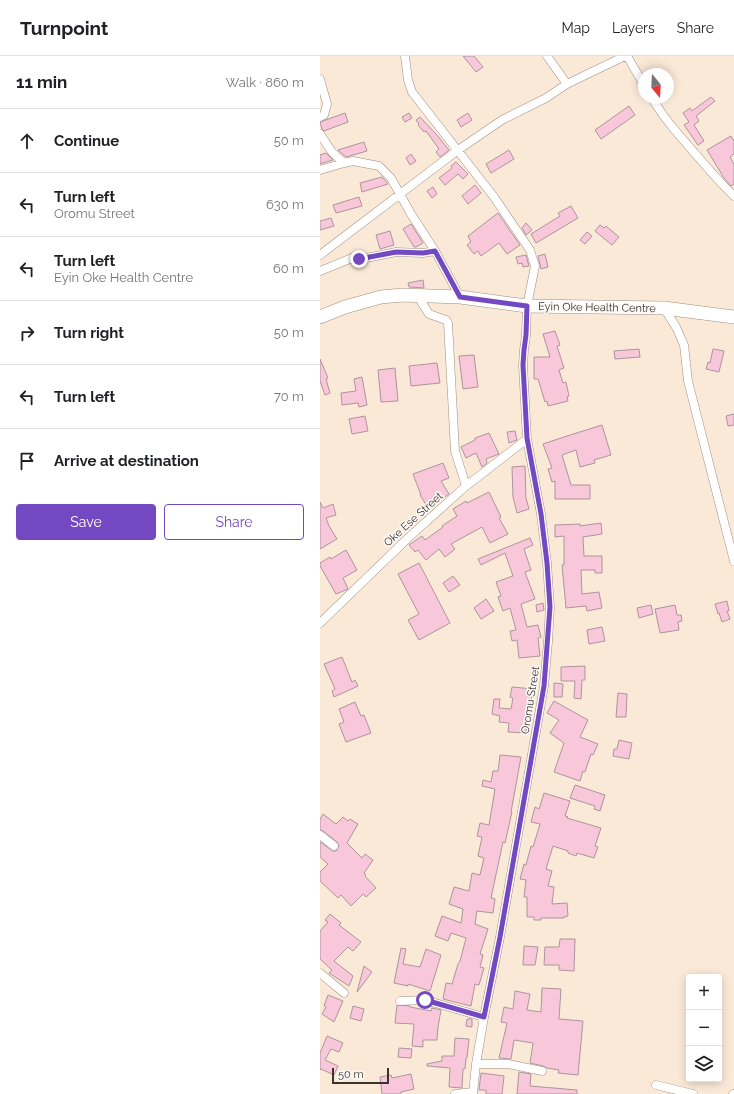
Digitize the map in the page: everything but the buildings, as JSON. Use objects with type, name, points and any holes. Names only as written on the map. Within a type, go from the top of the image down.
[{"type":"main road","name":"Eyin Oke Health Centre","points":[[320,317],[345,307],[380,298],[417,296],[460,297],[527,306],[664,308],[734,316]]},
{"type":"street","name":"Oromu Street","points":[[405,56],[408,80],[412,92],[494,197],[530,250],[535,266],[527,306],[523,365],[527,438],[541,514],[547,563],[550,607],[548,642],[544,686],[500,937],[484,1017],[473,1093]]},
{"type":"street","points":[[547,56],[567,84]]},
{"type":"street","points":[[320,255],[458,150],[502,120],[546,98],[567,84],[626,56],[638,75]]},
{"type":"street","points":[[320,79],[327,104],[324,115],[320,118]]},
{"type":"street","points":[[656,104],[676,132],[713,176],[734,196]]},
{"type":"street","points":[[320,134],[332,152],[344,163]]},
{"type":"street","points":[[320,170],[353,161],[380,166],[391,178],[435,251],[460,297]]},
{"type":"street","points":[[320,271],[352,258],[366,258],[396,252],[423,253],[435,251]]},
{"type":"street","points":[[417,296],[429,314],[446,320],[448,323],[455,450],[466,486]]},
{"type":"street","points":[[664,308],[676,327],[684,345],[688,381],[734,562]]},
{"type":"street","name":"Oke Ese Street","points":[[320,623],[402,544],[466,486],[527,438]]},
{"type":"street","points":[[320,835],[334,846]]},
{"type":"street","points":[[320,973],[344,993]]},
{"type":"street","points":[[400,1001],[425,1000],[484,1017]]},
{"type":"street","points":[[476,1064],[508,1064],[542,1071]]},
{"type":"street","points":[[656,1085],[693,1094]]},
{"type":"street","points":[[455,1094],[473,1093]]},
{"type":"route","points":[[359,259],[396,252],[423,253],[435,251],[460,297],[527,306],[523,365],[527,438],[541,514],[547,563],[550,607],[544,686],[500,937],[484,1017],[425,1000]]}]
